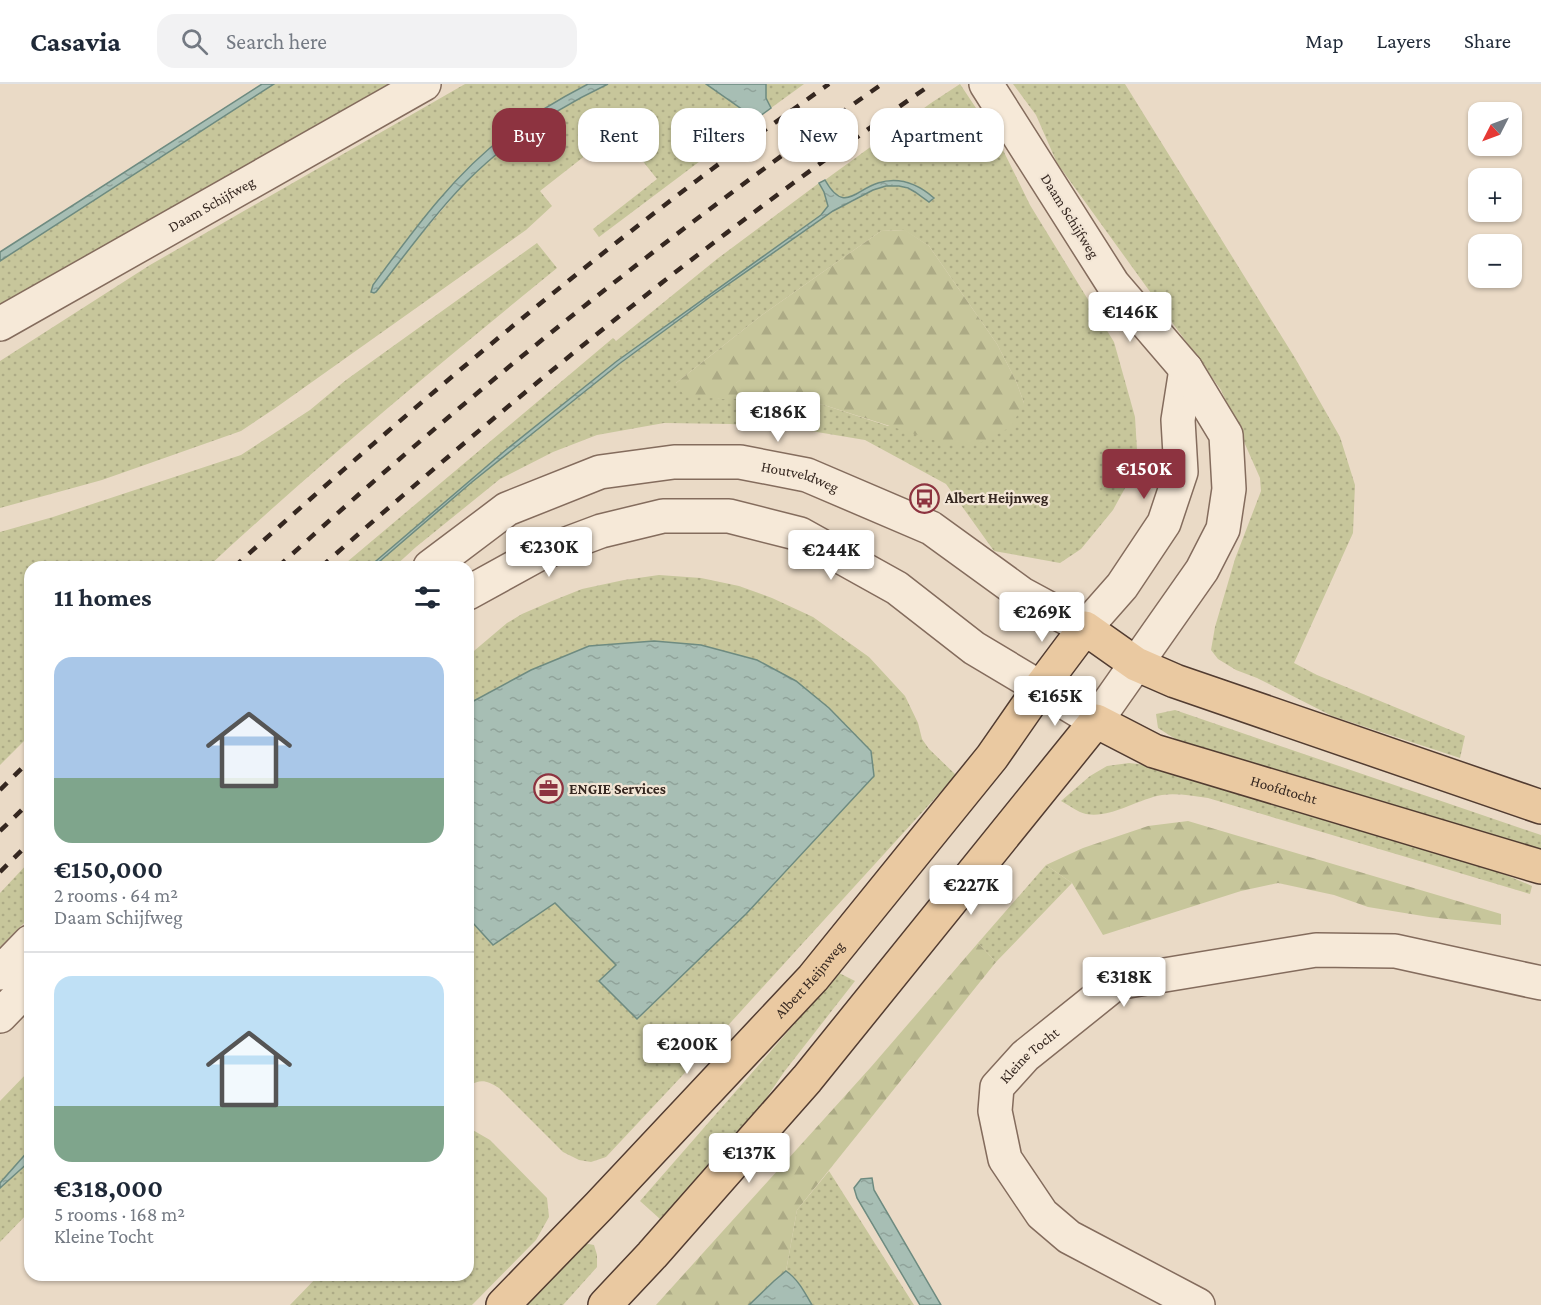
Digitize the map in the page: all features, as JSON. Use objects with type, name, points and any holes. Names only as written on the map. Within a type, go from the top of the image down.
[{"type":"main road","points":[[1085,628],[1136,664],[1175,681],[1541,807]]},
{"type":"main road","name":"Albert Heijnweg","points":[[503,1305],[813,978],[992,757],[1085,628]]},
{"type":"main road","points":[[605,1305],[652,1256],[807,1079],[1096,721]]},
{"type":"main road","name":"Hoofdtocht","points":[[1096,721],[1154,751],[1541,867]]},
{"type":"street","name":"Daam Schijfweg","points":[[0,324],[424,84]]},
{"type":"street","name":"Daam Schijfweg","points":[[986,84],[1113,284],[1186,369],[1226,435],[1229,489],[1223,529],[1202,570],[1136,664]]},
{"type":"street","points":[[1085,628],[1122,586],[1164,523],[1181,472],[1178,420],[1186,369]]},
{"type":"street","name":"Houtveldweg","points":[[438,561],[507,509],[600,472],[674,462],[740,462],[807,475],[931,528],[1022,594],[1085,628]]},
{"type":"street","points":[[474,590],[537,555],[601,531],[663,516],[729,516],[800,534],[897,588],[974,648],[1040,688]]},
{"type":"street","points":[[1096,721],[1136,664]]},
{"type":"street","name":"Hoofdtocht","points":[[1040,688],[1096,721]]},
{"type":"street","points":[[0,973],[24,948]]},
{"type":"street","name":"Kleine Tocht","points":[[1198,1305],[1069,1237],[1042,1214],[1005,1159],[995,1111],[998,1087],[1025,1056],[1116,983],[1316,950],[1395,951],[1541,983]]},
{"type":"street","points":[[0,1016],[24,991]]},
{"type":"green space","points":[[268,84],[392,84],[0,308],[0,256]]},
{"type":"green space","points":[[465,84],[588,84],[547,108],[492,108],[492,147],[458,178],[406,240],[376,292],[464,184],[492,158],[492,162],[566,162],[566,108],[564,108],[582,97],[608,84],[706,84],[740,108],[671,108],[671,162],[699,162],[599,237],[593,229],[657,179],[643,162],[659,162],[659,108],[578,108],[578,161],[540,191],[552,206],[526,230],[274,409],[241,431],[102,480],[0,508],[0,361],[150,265]]},
{"type":"green space","points":[[766,84],[804,84],[771,108],[766,98]]},
{"type":"green space","points":[[960,84],[976,108],[924,108],[931,103]]},
{"type":"green space","points":[[1013,84],[1125,84],[1295,358],[1340,437],[1355,485],[1353,533],[1294,663],[1317,675],[1465,736],[1460,758],[1332,716],[1257,678],[1236,670],[1218,659],[1211,650],[1215,627],[1235,559],[1261,491],[1260,478],[1221,390],[1057,163],[1036,115]]},
{"type":"green space","points":[[870,147],[870,162],[1004,162],[1004,152],[1030,205],[1114,342],[1135,417],[1137,450],[1130,479],[1113,510],[1081,549],[1060,563],[994,551],[946,484],[865,440],[793,428],[664,423],[597,435],[553,452],[500,479],[401,561],[380,561],[560,410],[812,224],[880,187],[906,188],[930,202],[934,198],[904,181],[892,180],[874,184],[847,197],[837,195],[825,180],[850,162],[858,162],[858,156]],"holes":[[[904,230],[929,246],[997,344],[1016,381],[1024,403],[888,426],[824,405],[759,399],[720,399],[676,383],[762,315],[881,231]]]},
{"type":"green space","points":[[819,183],[828,199],[827,207],[821,215],[617,361],[507,449],[376,561],[348,561],[613,338],[616,341],[717,259]]},
{"type":"green space","points":[[905,230],[929,246],[997,344],[1016,381],[1024,403],[1011,427],[980,443],[946,444],[824,405],[759,399],[720,399],[683,394],[676,383],[762,315],[881,231]]},
{"type":"green space","points":[[537,243],[557,268],[380,415],[215,561],[24,561],[24,741],[0,765],[0,532],[53,517],[241,455],[310,410],[346,380]]},
{"type":"green space","points":[[659,575],[701,578],[739,586],[813,617],[869,657],[905,696],[918,723],[922,739],[956,775],[606,1157],[591,1162],[579,1160],[563,1152],[499,1088],[484,1081],[474,1083],[474,924],[493,945],[555,903],[617,965],[638,1019],[746,914],[874,776],[871,751],[757,660],[701,645],[654,641],[589,646],[531,670],[474,701],[474,651],[507,623],[522,614],[582,589]]},
{"type":"green space","points":[[1175,710],[1541,835],[1541,856],[1177,740],[1158,728],[1156,714]]},
{"type":"green space","points":[[1129,763],[1155,766],[1459,855],[1532,886],[1530,894],[1208,798],[1162,795],[1095,815],[1083,813],[1061,801],[1090,776],[1107,766]]},
{"type":"green space","points":[[1188,821],[1501,914],[1501,925],[1368,907],[1334,895],[1278,883],[1241,891],[1103,935],[1072,883],[1046,865],[1083,848],[1148,826]]},
{"type":"green space","points":[[1046,865],[1072,883],[996,962],[978,943]]},
{"type":"green space","points":[[24,867],[24,923],[0,947],[0,893]]},
{"type":"green space","points":[[978,943],[996,962],[797,1210],[786,1271],[749,1305],[656,1305],[871,1067]]},
{"type":"green space","points":[[839,973],[855,981],[784,1072],[744,1131],[660,1219],[640,1201]]},
{"type":"green space","points":[[24,1076],[24,1156],[0,1183],[0,1101]]},
{"type":"green space","points":[[474,1131],[490,1140],[547,1198],[549,1217],[536,1240],[472,1305],[290,1305],[313,1281],[474,1281]]},
{"type":"green space","points":[[24,1166],[24,1217],[0,1242],[0,1188]]},
{"type":"green space","points":[[829,1171],[914,1305],[749,1305],[786,1271],[797,1210]]},
{"type":"green space","points":[[583,1243],[594,1245],[597,1267],[563,1305],[517,1305]]},
{"type":"water","points":[[262,84],[274,84],[0,261],[0,252]]},
{"type":"water","points":[[588,84],[608,84],[562,108],[546,108]]},
{"type":"water","points":[[706,84],[766,84],[766,98],[771,108],[766,112],[766,108],[740,108]]},
{"type":"water","points":[[492,147],[492,158],[442,208],[376,292],[371,292],[373,285],[419,224],[451,186]]},
{"type":"water","points":[[825,180],[838,196],[844,198],[878,183],[894,180],[915,185],[934,198],[929,202],[908,188],[886,186],[873,190],[833,211],[619,364],[472,482],[380,561],[376,561],[507,449],[617,361],[821,215],[828,206],[819,183]]},
{"type":"water","points":[[654,641],[701,645],[757,660],[796,681],[829,708],[871,751],[874,776],[746,914],[637,1019],[599,981],[616,965],[555,903],[493,945],[474,924],[474,701],[531,670],[589,646]]},
{"type":"water","points":[[24,1156],[24,1166],[0,1188],[0,1183]]},
{"type":"water","points":[[872,1178],[874,1190],[941,1305],[920,1305],[857,1198],[854,1188],[861,1179]]},
{"type":"water","points":[[786,1271],[798,1282],[812,1305],[749,1305],[774,1281]]},
{"type":"railway","points":[[241,561],[524,316],[675,197],[829,84]]},
{"type":"railway","points":[[285,561],[423,439],[572,316],[725,197],[882,84]]},
{"type":"railway","points":[[328,561],[573,353],[769,201],[932,84]]},
{"type":"railway","points":[[0,790],[24,766]]},
{"type":"railway","points":[[0,831],[24,808]]},
{"type":"railway","points":[[0,872],[24,848]]},
{"type":"place","name":"Albert Heijnweg","points":[[924,498]]},
{"type":"place","name":"ENGIE Services","points":[[548,789]]}]
